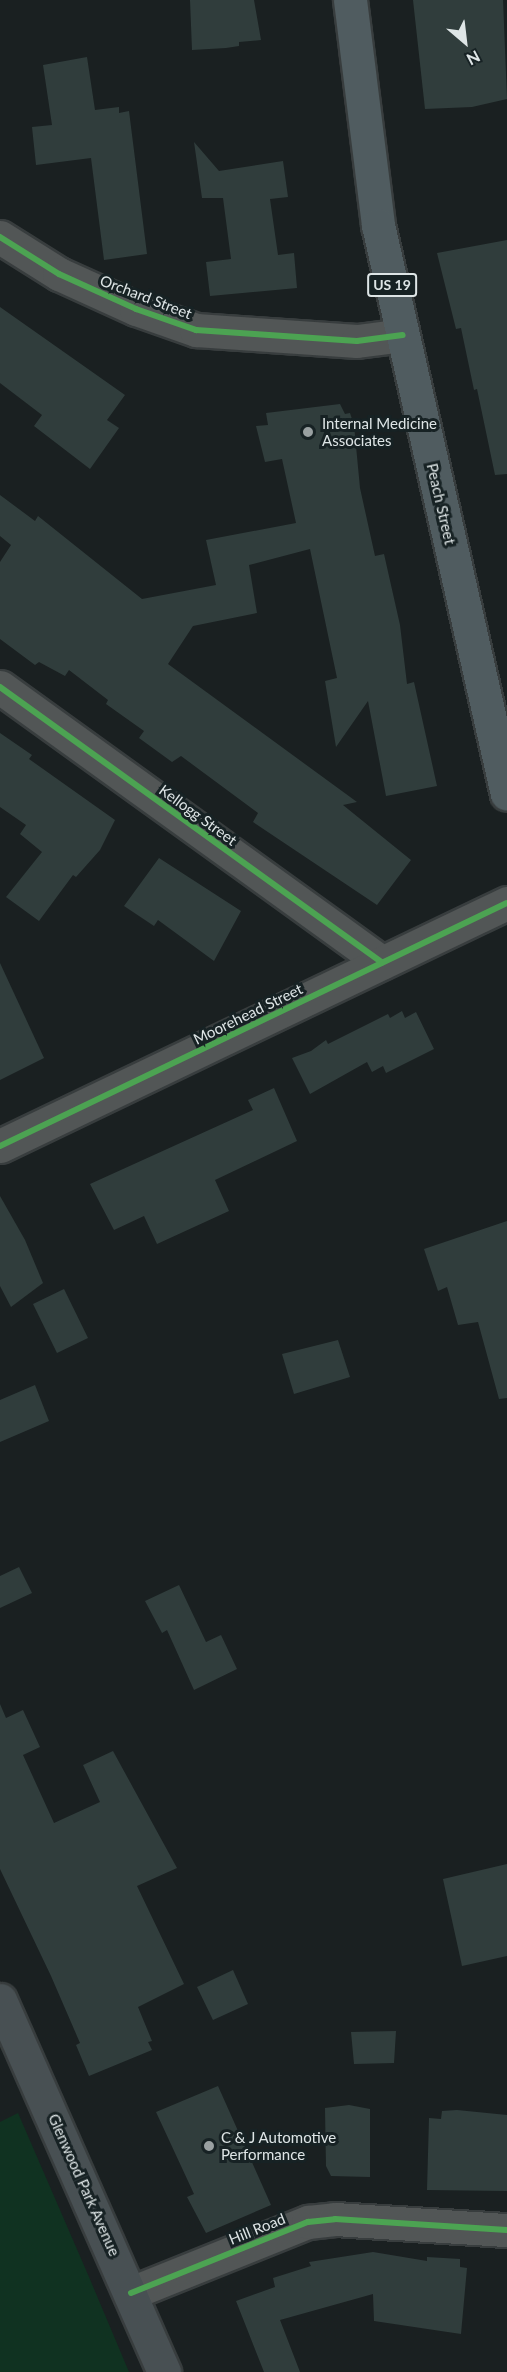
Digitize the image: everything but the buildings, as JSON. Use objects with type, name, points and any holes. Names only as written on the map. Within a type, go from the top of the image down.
[{"type":"main road","name":"Peach Street","points":[[350,0],[369,172],[403,335],[507,794]]},
{"type":"main road","name":"Glenwood Park Avenue","points":[[0,2000],[164,2372]]},
{"type":"street","name":"Orchard Street","points":[[0,237],[59,274],[135,309],[196,330],[357,341],[403,335]]},
{"type":"street","name":"Kellogg Street","points":[[0,687],[382,963]]},
{"type":"street","name":"Moorehead Street","points":[[0,1146],[507,903]]},
{"type":"street","name":"Hill Road","points":[[131,2293],[308,2222],[335,2219],[507,2230]]},
{"type":"green space","points":[[18,2113],[129,2372],[0,2372],[0,2122]]},
{"type":"cycle path","points":[[0,237],[59,274],[136,309],[196,330],[357,341],[403,335]]},
{"type":"cycle path","points":[[0,687],[382,963]]},
{"type":"cycle path","points":[[0,1146],[507,903]]},
{"type":"cycle path","points":[[131,2293],[308,2222],[335,2219],[507,2230]]},
{"type":"place","name":"Internal Medicine Associates","points":[[308,432]]},
{"type":"place","name":"C & J Automotive Performance","points":[[209,2146]]}]
